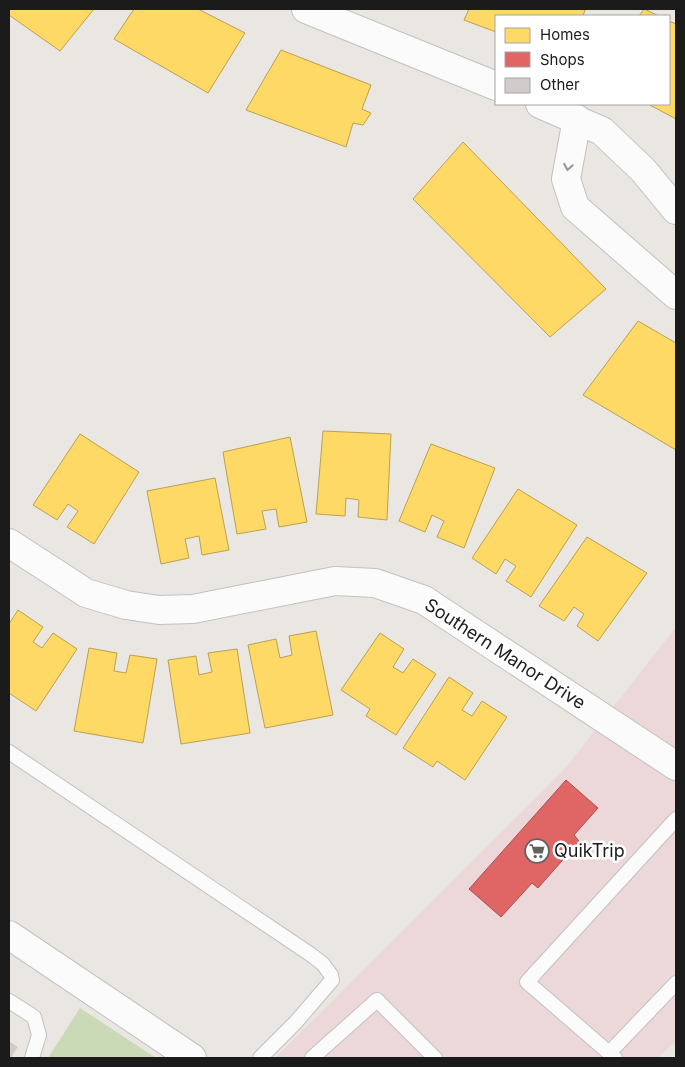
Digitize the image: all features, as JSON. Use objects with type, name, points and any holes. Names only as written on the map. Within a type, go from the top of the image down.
[{"type":"street","points":[[306,9],[495,86]]},
{"type":"street","points":[[542,105],[602,131],[643,170],[676,210]]},
{"type":"street","points":[[577,119],[566,179],[575,207],[676,295]]},
{"type":"street","name":"Southern Manor Drive","points":[[9,543],[86,593],[126,605],[151,609],[193,609],[334,580],[375,583],[424,600],[676,766]]},
{"type":"street","points":[[9,935],[192,1058]]},
{"type":"lane","points":[[9,752],[285,937],[323,964],[328,970],[332,980],[296,1022],[260,1058]]},
{"type":"lane","points":[[676,819],[527,982],[612,1056],[676,983]]},
{"type":"lane","points":[[665,831],[676,841]]},
{"type":"lane","points":[[312,1058],[377,1000],[435,1058]]},
{"type":"lane","points":[[9,1001],[34,1017],[39,1034],[32,1058]]},
{"type":"shaded area","points":[[676,627],[676,1041],[657,1058],[275,1058],[564,770]]},
{"type":"green space","points":[[80,1008],[156,1058],[48,1058]]},
{"type":"building: Homes","points":[[9,9],[94,9],[60,51],[9,15]]},
{"type":"building: Homes","points":[[134,9],[198,9],[245,33],[208,93],[114,39]]},
{"type":"building: Homes","points":[[469,9],[585,10],[583,15],[495,15],[495,32],[464,20]]},
{"type":"building: Homes","points":[[644,9],[657,15],[640,15]]},
{"type":"building: Homes","points":[[670,21],[676,24],[676,119],[650,105],[670,105]]},
{"type":"building: Homes","points":[[281,50],[371,85],[362,109],[371,113],[363,125],[353,123],[346,147],[246,110]]},
{"type":"building: Homes","points":[[463,142],[606,289],[550,337],[413,199]]},
{"type":"building: Homes","points":[[638,321],[676,343],[676,450],[583,395]]},
{"type":"building: Homes","points":[[323,431],[391,434],[387,520],[358,517],[359,500],[346,498],[345,516],[316,514]]},
{"type":"building: Homes","points":[[80,434],[139,472],[94,544],[67,527],[78,511],[68,504],[57,520],[33,505]]},
{"type":"building: Homes","points":[[290,437],[307,522],[279,527],[276,509],[262,511],[266,529],[237,534],[223,452]]},
{"type":"building: Homes","points":[[431,444],[495,468],[464,548],[437,537],[444,521],[432,515],[425,532],[399,521]]},
{"type":"building: Homes","points":[[215,478],[229,550],[202,555],[199,536],[185,539],[189,558],[161,564],[147,491]]},
{"type":"building: Homes","points":[[518,489],[577,525],[531,597],[506,581],[516,566],[505,559],[496,574],[472,558]]},
{"type":"building: Homes","points":[[587,537],[647,573],[598,641],[577,626],[584,614],[574,607],[564,621],[539,606]]},
{"type":"building: Homes","points":[[18,610],[43,627],[33,642],[42,648],[53,633],[77,649],[36,711],[9,693],[9,624]]},
{"type":"building: Homes","points":[[316,631],[333,715],[265,728],[248,645],[276,639],[280,658],[292,655],[289,636]]},
{"type":"building: Homes","points":[[380,633],[404,649],[393,667],[403,673],[413,659],[436,674],[396,735],[366,716],[370,709],[341,690]]},
{"type":"building: Homes","points":[[89,648],[117,653],[114,671],[126,673],[130,655],[157,659],[143,743],[74,731]]},
{"type":"building: Homes","points":[[237,649],[250,733],[181,744],[168,660],[196,656],[199,675],[212,672],[208,653]]},
{"type":"building: Homes","points":[[449,677],[473,693],[462,710],[472,716],[482,701],[507,717],[465,780],[437,761],[433,767],[403,748]]},
{"type":"building: Shops","name":"QuikTrip","points":[[566,780],[598,808],[574,835],[579,841],[538,888],[532,883],[501,917],[469,889]]},
{"type":"building: Other","points":[[9,1042],[17,1047],[10,1058],[9,1058]]},
{"type":"place","name":"QuikTrip","points":[[537,851]]}]
